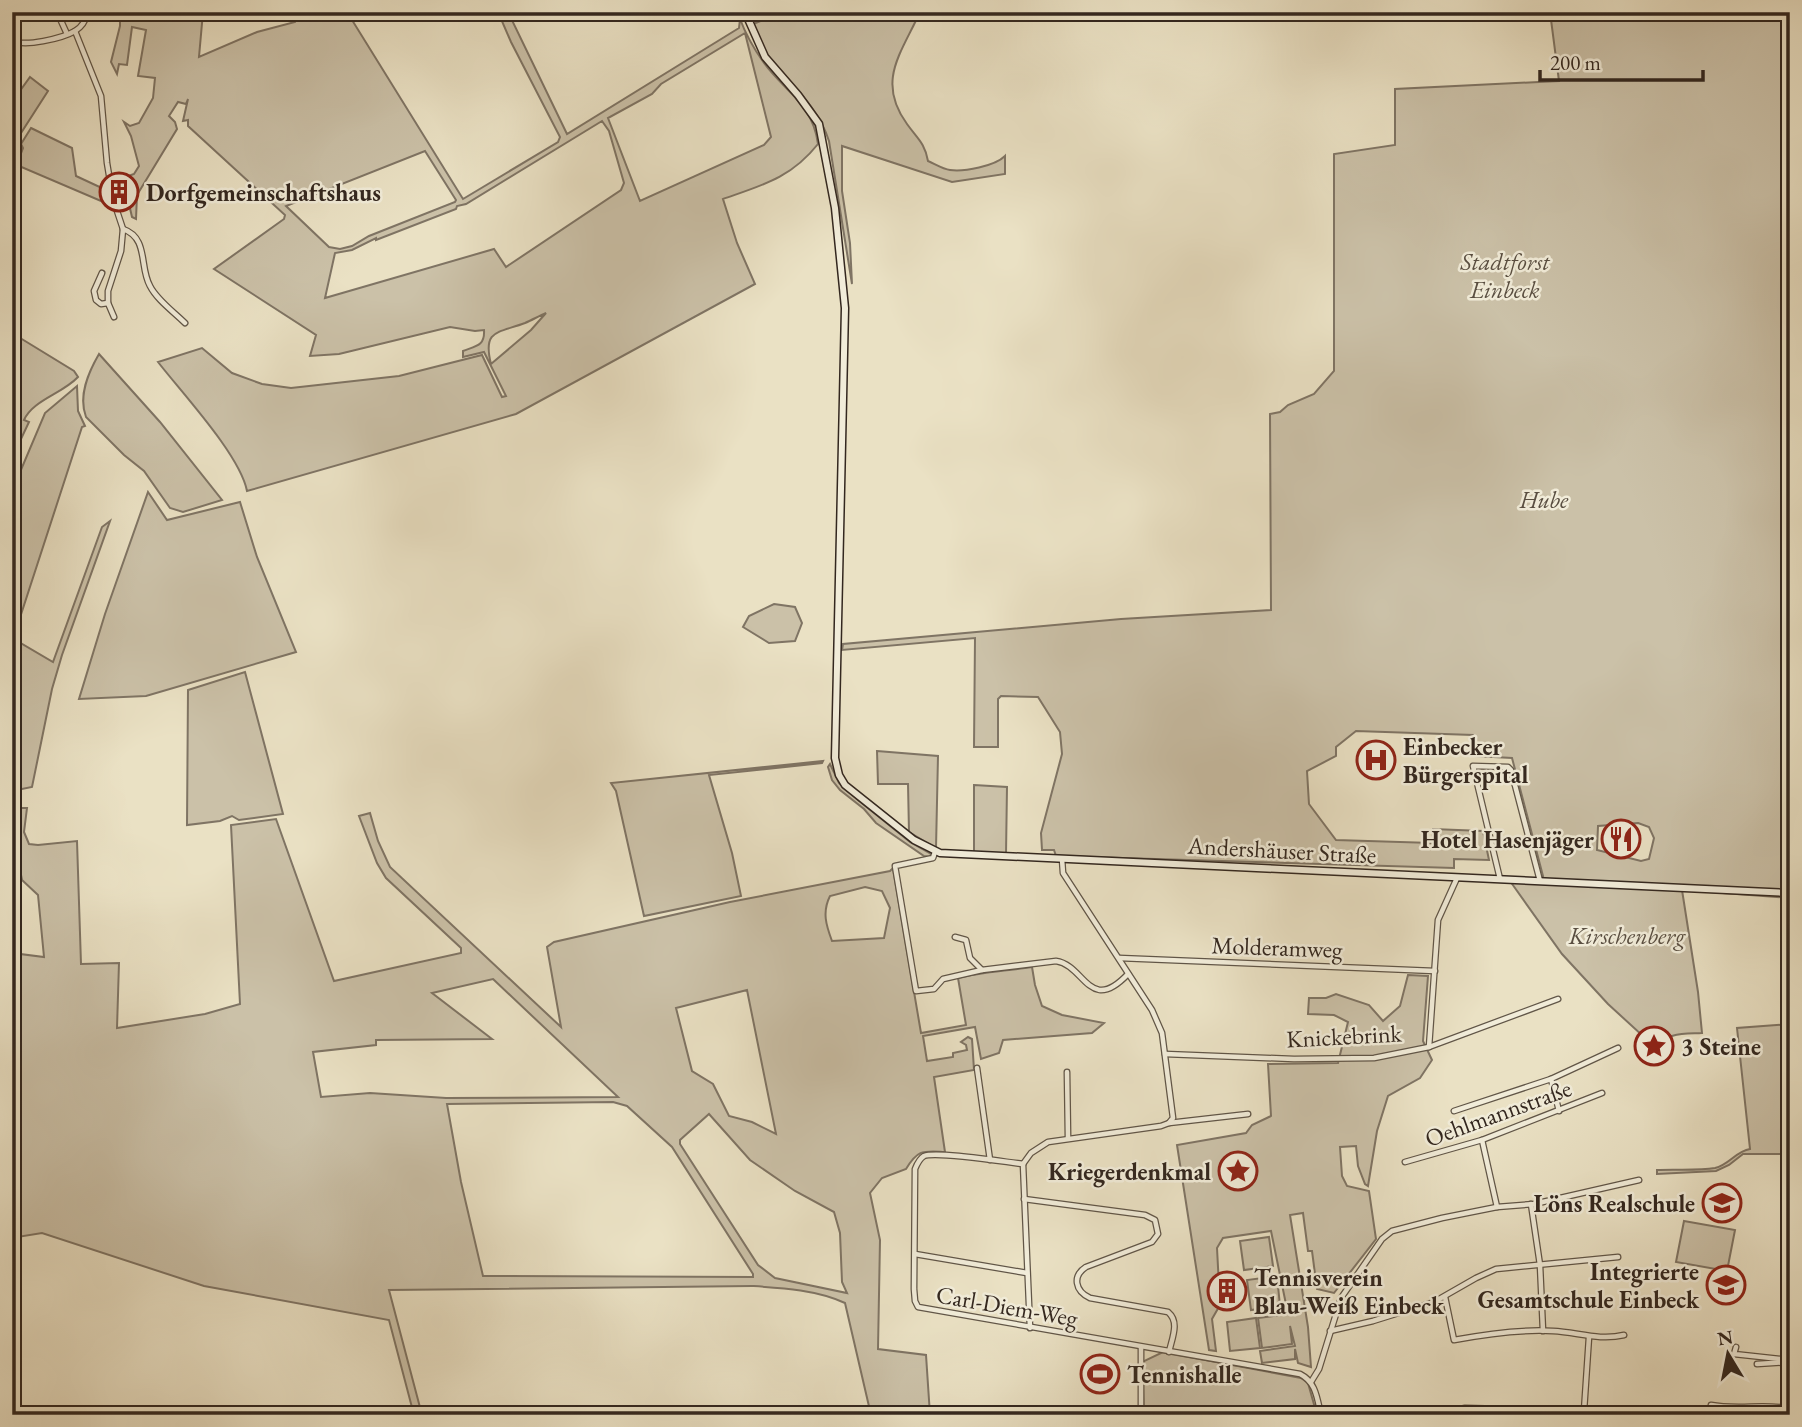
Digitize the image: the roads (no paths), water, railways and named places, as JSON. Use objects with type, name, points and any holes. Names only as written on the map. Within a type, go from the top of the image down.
[{"type":"street","points":[[57,12],[67,34]]},
{"type":"street","points":[[12,51],[14,41],[44,41],[75,31],[82,25],[88,12]]},
{"type":"street","points":[[745,12],[765,57],[819,124],[835,208],[845,308],[835,758],[839,775],[845,785],[914,840],[934,852],[933,858],[895,866],[916,991],[934,989],[943,979],[982,970],[1056,961],[1064,962],[1090,988],[1100,990],[1115,985],[1128,974]]},
{"type":"street","points":[[75,31],[101,96],[107,163],[113,199],[122,229],[121,251],[108,291],[108,303],[114,317]]},
{"type":"street","points":[[122,229],[132,234],[139,243],[150,288],[185,323]]},
{"type":"street","points":[[102,273],[94,291],[96,300],[101,304],[108,303]]},
{"type":"street","points":[[1500,879],[1473,766],[1508,767],[1511,770],[1540,881]]},
{"type":"street","name":"Andershäuser Straße","points":[[934,852],[1790,892]]},
{"type":"street","points":[[1062,859],[1063,873],[1152,1010],[1162,1032],[1173,1118],[1169,1123]]},
{"type":"street","points":[[1429,1047],[1438,920],[1458,877]]},
{"type":"street","points":[[956,937],[965,940],[971,958],[982,970]]},
{"type":"street","name":"Molderamweg","points":[[1119,958],[1435,971]]},
{"type":"street","name":"Knickebrink","points":[[1166,1054],[1294,1059],[1374,1058],[1429,1047],[1558,999]]},
{"type":"street","points":[[1454,1111],[1551,1079],[1618,1048]]},
{"type":"street","points":[[977,1068],[990,1160]]},
{"type":"street","points":[[1067,1072],[1068,1138]]},
{"type":"street","points":[[1551,1079],[1559,1111]]},
{"type":"street","name":"Oehlmannstraße","points":[[1405,1162],[1482,1140],[1602,1093]]},
{"type":"street","points":[[1030,1328],[1023,1164],[1031,1153],[1048,1142],[1068,1138],[1248,1114]]},
{"type":"street","points":[[1482,1140],[1497,1207]]},
{"type":"street","name":"Carl-Diem-Weg","points":[[1023,1164],[925,1155],[918,1161],[915,1169],[915,1301],[918,1307],[1300,1374],[1311,1382]]},
{"type":"street","points":[[1321,1415],[1311,1382],[1319,1369],[1340,1298],[1382,1239],[1392,1231],[1497,1207],[1531,1204],[1639,1180]]},
{"type":"street","points":[[1024,1199],[1145,1215],[1155,1220],[1158,1234],[1152,1242],[1086,1266],[1079,1271],[1077,1280],[1080,1291],[1090,1298],[1168,1312],[1175,1322],[1169,1352]]},
{"type":"street","points":[[1531,1204],[1540,1265],[1543,1331]]},
{"type":"street","points":[[915,1254],[1027,1273]]},
{"type":"street","points":[[1329,1331],[1403,1312],[1445,1297],[1466,1283],[1496,1269],[1618,1257]]},
{"type":"street","points":[[1445,1297],[1454,1340],[1499,1333],[1543,1331],[1568,1332],[1589,1337],[1623,1335]]},
{"type":"street","points":[[1584,1412],[1589,1337]]},
{"type":"street","points":[[1140,1347],[1141,1415]]},
{"type":"street","points":[[1735,1347],[1734,1354],[1790,1361]]},
{"type":"street","points":[[1757,1364],[1768,1360]]},
{"type":"street","points":[[1711,1405],[1769,1405],[1786,1408]]},
{"type":"street","points":[[1432,1415],[1465,1408],[1602,1415]]},
{"type":"place","name":"Dorfgemeinschaftshaus","points":[[119,192]]},
{"type":"place","name":"Einbecker Bürgerspital","points":[[1376,760]]},
{"type":"place","name":"Hotel Hasenjäger","points":[[1621,839]]},
{"type":"place","name":"3 Steine","points":[[1654,1046]]},
{"type":"place","name":"Kriegerdenkmal","points":[[1238,1171]]},
{"type":"place","name":"Löns Realschule","points":[[1722,1203]]},
{"type":"place","name":"Integrierte Gesamtschule Einbeck","points":[[1726,1285]]},
{"type":"place","name":"Tennisverein Blau-Weiß Einbeck","points":[[1227,1291]]},
{"type":"place","name":"Tennishalle","points":[[1100,1374]]},
{"type":"park label","name":"Stadtforst Einbeck","points":[[1505,275]]},
{"type":"park label","name":"Hube","points":[[1544,499]]},
{"type":"park label","name":"Kirschenberg","points":[[1627,935]]}]
